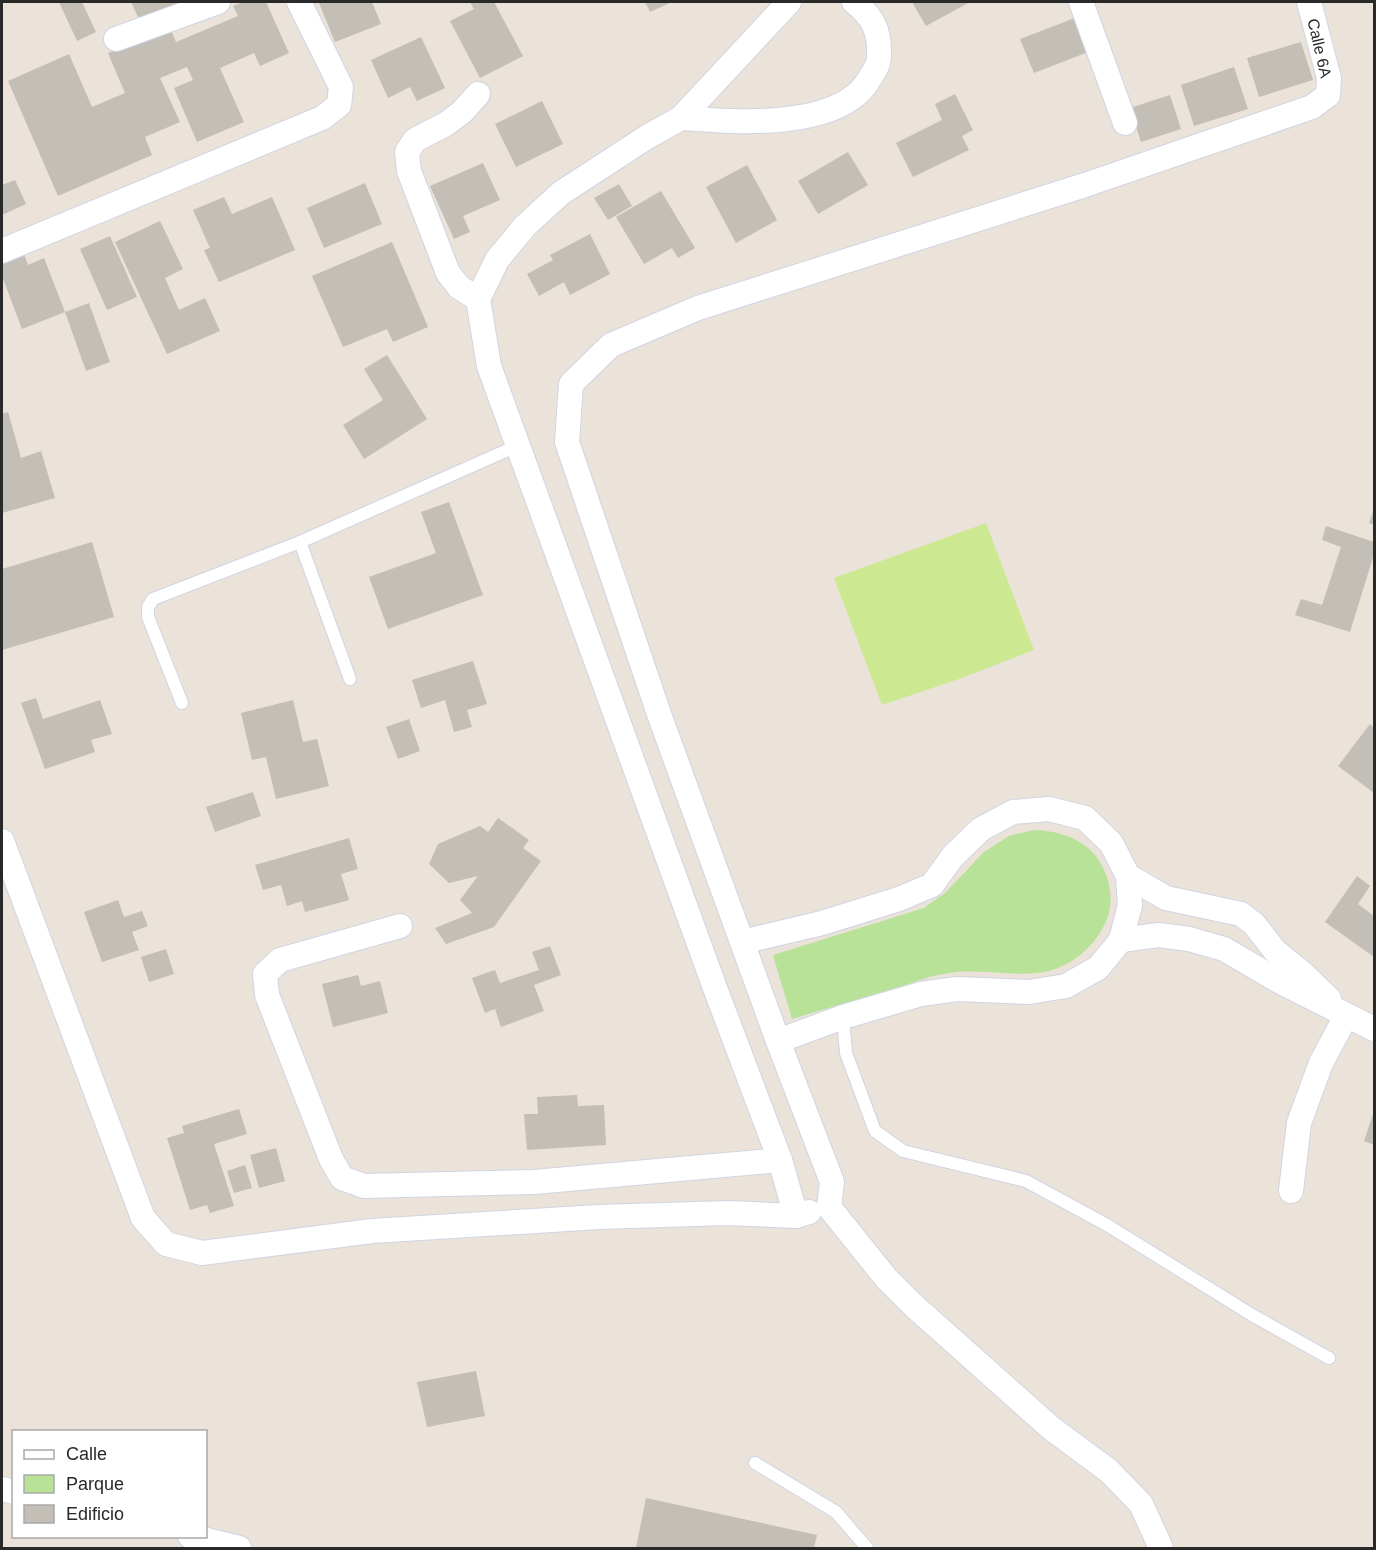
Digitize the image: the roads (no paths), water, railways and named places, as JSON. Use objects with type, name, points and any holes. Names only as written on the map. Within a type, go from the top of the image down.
[{"type":"street","points":[[116,39],[218,2]]},
{"type":"street","points":[[2,251],[322,118],[339,105],[340,87],[300,2]]},
{"type":"street","points":[[789,2],[681,118],[647,137],[561,193],[525,226],[497,260],[478,299],[489,366],[715,988],[780,1160],[796,1216]]},
{"type":"street","points":[[681,118],[730,122],[803,118],[840,106],[866,86],[879,62],[880,36],[866,12],[854,2]]},
{"type":"street","points":[[1081,2],[1125,123]]},
{"type":"street","name":"Calle 6A","points":[[742,942],[659,714],[567,442],[571,384],[611,345],[698,308],[1085,185],[1312,107],[1328,95],[1329,78],[1309,2]]},
{"type":"street","points":[[478,94],[462,112],[446,124],[415,140],[407,152],[409,171],[448,273],[459,287],[478,299]]},
{"type":"street","points":[[778,1041],[843,1017],[921,994],[957,989],[1029,992],[1066,986],[1098,968],[1121,940],[1130,905],[1128,876],[1111,843],[1085,818],[1049,809],[1013,812],[981,829],[954,856],[932,885],[899,899],[822,923],[742,942],[778,1041],[832,1182],[829,1207],[886,1278],[913,1305],[1051,1428],[1109,1472],[1141,1504],[1161,1548]]},
{"type":"street","points":[[2,841],[142,1218],[166,1244],[202,1253],[394,1230],[705,1213],[796,1216],[829,1207]]},
{"type":"street","points":[[1128,876],[1166,898],[1241,914],[1254,924],[1275,951],[1302,972],[1346,1016]]},
{"type":"street","points":[[400,926],[280,960],[265,974],[267,995],[331,1160],[342,1178],[364,1186],[534,1182],[780,1160]]},
{"type":"street","points":[[1121,940],[1160,935],[1188,939],[1224,949],[1277,980],[1374,1029]]},
{"type":"street","points":[[1291,1191],[1299,1123],[1321,1063],[1346,1016]]},
{"type":"street","points":[[198,1538],[239,1548]]},
{"type":"lane","points":[[182,703],[148,617],[148,607],[153,599],[300,542],[519,445]]},
{"type":"lane","points":[[300,542],[350,679]]},
{"type":"lane","points":[[843,1017],[846,1053],[875,1131],[894,1145],[903,1151],[1026,1181],[1107,1225],[1251,1315],[1329,1358]]},
{"type":"lane","points":[[755,1463],[836,1512],[867,1548]]}]
